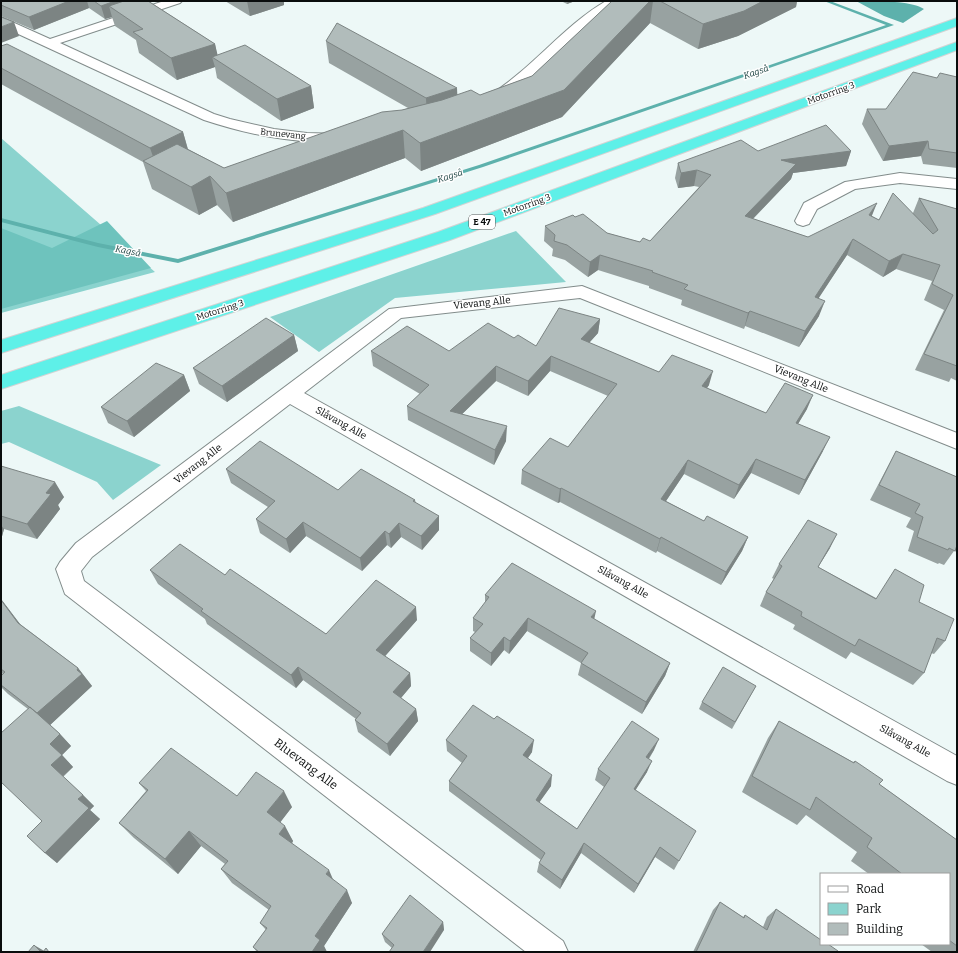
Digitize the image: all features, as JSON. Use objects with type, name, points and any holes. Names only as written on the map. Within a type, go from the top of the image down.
[{"type":"highway","points":[[1,347],[429,211],[957,22]]},
{"type":"highway","name":"Motorring 3","points":[[1,382],[444,236],[957,46]]},
{"type":"street","points":[[49,44],[176,1]]},
{"type":"street","points":[[484,105],[509,90],[535,70],[591,16],[614,1]]},
{"type":"street","name":"Brunevang","points":[[1,21],[209,118],[258,132],[296,137],[350,137]]},
{"type":"street","points":[[803,221],[810,206],[851,185],[900,178],[957,184]]},
{"type":"street","name":"Vievang Alle","points":[[68,569],[84,550],[165,490],[396,313],[582,292],[957,441]]},
{"type":"street","name":"Slåvang Alle","points":[[289,394],[957,771]]},
{"type":"street","name":"Bluevang Alle","points":[[68,569],[74,587],[552,952]]},
{"type":"green space","points":[[1,138],[155,272],[1,313]]},
{"type":"green space","points":[[516,231],[566,282],[395,298],[319,352],[270,317]]},
{"type":"green space","points":[[19,406],[161,465],[113,500],[97,482],[9,442],[1,444],[1,411]]},
{"type":"shaded area","points":[[856,1],[882,1],[910,4],[924,9],[903,23],[884,16]]},
{"type":"shaded area","points":[[107,221],[151,268],[1,309],[1,228],[52,248]]},
{"type":"building","points":[[1,1],[69,1],[29,17],[1,5]]},
{"type":"building","points":[[94,1],[115,1],[101,6]]},
{"type":"building","points":[[124,1],[148,1],[215,44],[171,58],[133,32],[143,29],[109,6]]},
{"type":"building","points":[[612,1],[650,1],[564,90],[420,143],[403,130],[226,193],[210,176],[191,187],[143,161],[177,144],[224,168],[382,112],[402,110],[442,100],[471,90],[480,95],[532,76]]},
{"type":"building","points":[[660,1],[763,1],[744,11],[703,24]]},
{"type":"building","points":[[1,17],[14,22],[1,27]]},
{"type":"building","points":[[337,23],[457,88],[426,98],[326,41]]},
{"type":"building","points":[[7,44],[183,132],[150,148],[1,68],[1,46]]},
{"type":"building","points":[[245,45],[311,86],[277,99],[212,57]]},
{"type":"building","points":[[913,72],[937,78],[940,73],[957,77],[957,153],[929,149],[928,141],[889,146],[867,109],[886,109]]},
{"type":"building","points":[[826,125],[851,151],[781,160],[796,164],[745,216],[808,237],[877,203],[869,215],[879,220],[893,193],[933,234],[938,230],[919,198],[957,209],[957,366],[924,354],[953,295],[932,284],[940,265],[903,254],[889,261],[853,239],[815,297],[825,301],[805,331],[750,311],[748,313],[684,289],[688,285],[652,272],[653,271],[600,255],[590,262],[567,245],[554,241],[555,235],[545,226],[573,215],[575,217],[583,214],[607,233],[640,242],[643,238],[650,241],[711,175],[697,170],[681,173],[678,163],[741,140],[758,151]]},
{"type":"building","points":[[559,308],[600,319],[581,339],[659,372],[672,355],[713,371],[702,386],[766,413],[785,383],[813,395],[796,423],[830,437],[805,480],[756,459],[739,485],[688,460],[661,499],[704,521],[707,516],[748,537],[726,572],[661,537],[660,539],[561,488],[560,489],[522,470],[550,438],[568,447],[617,384],[551,356],[528,381],[496,366],[450,411],[507,426],[495,450],[407,406],[429,385],[371,351],[407,326],[449,351],[488,323],[514,338],[518,335],[536,346]]},
{"type":"building","points":[[266,318],[294,335],[222,386],[193,368]]},
{"type":"building","points":[[156,363],[184,375],[127,421],[101,407]]},
{"type":"building","points":[[260,441],[338,490],[361,469],[415,500],[413,501],[439,516],[421,536],[399,523],[389,534],[385,531],[360,558],[303,522],[286,539],[256,519],[275,501],[226,469]]},
{"type":"building","points":[[896,451],[957,477],[957,545],[955,551],[949,548],[948,550],[917,537],[923,517],[915,513],[920,504],[879,485]]},
{"type":"building","points":[[1,466],[55,482],[46,493],[51,494],[27,524],[1,516]]},
{"type":"building","points":[[808,520],[837,534],[818,567],[876,599],[895,569],[924,585],[919,602],[954,619],[945,641],[937,638],[924,673],[859,639],[855,646],[801,616],[802,612],[766,592],[782,566],[779,564]]},
{"type":"building","points":[[180,544],[225,575],[230,569],[326,634],[376,580],[416,607],[376,650],[410,673],[393,692],[416,709],[387,744],[355,720],[361,713],[298,667],[291,675],[201,611],[203,609],[150,570]]},
{"type":"building","points":[[512,563],[596,611],[591,617],[670,663],[646,702],[581,663],[588,653],[528,618],[510,641],[504,637],[491,653],[470,638],[483,624],[473,618],[489,597],[485,595]]},
{"type":"building","points":[[1,600],[18,623],[78,668],[77,670],[82,674],[37,713],[1,685],[1,676],[5,672],[1,669]]},
{"type":"building","points":[[723,667],[756,686],[735,722],[702,702]]},
{"type":"building","points":[[473,705],[494,719],[497,716],[534,740],[523,755],[552,775],[536,800],[577,829],[610,778],[598,769],[632,721],[659,739],[646,757],[652,761],[634,789],[696,831],[679,861],[660,847],[638,884],[584,843],[562,880],[539,863],[545,853],[449,781],[467,756],[446,740]]},
{"type":"building","points":[[30,707],[60,734],[50,744],[62,755],[51,765],[83,795],[78,799],[89,808],[45,853],[27,836],[42,821],[1,782],[1,733]]},
{"type":"building","points":[[779,721],[854,763],[855,761],[883,780],[879,784],[957,840],[957,946],[950,941],[950,873],[901,873],[867,847],[872,838],[816,797],[810,810],[752,776]]},
{"type":"building","points":[[171,748],[237,796],[256,772],[284,791],[267,812],[285,826],[279,834],[329,870],[326,874],[347,890],[315,936],[320,940],[312,952],[259,952],[253,947],[267,928],[260,923],[271,906],[221,869],[228,861],[189,831],[165,859],[119,823],[148,790],[139,783]]},
{"type":"building","points":[[410,895],[443,922],[423,952],[389,952],[394,945],[382,934]]},
{"type":"building","points":[[720,902],[744,918],[745,915],[767,930],[776,909],[820,939],[820,945],[829,945],[838,951],[837,952],[696,952]]},
{"type":"building","points":[[34,945],[41,952],[28,952]]},
{"type":"building","points":[[46,948],[49,952],[43,952]]},
{"type":"waterway","name":"Kagså","points":[[1,220],[98,245],[178,261],[481,166],[891,25],[826,1]]}]
